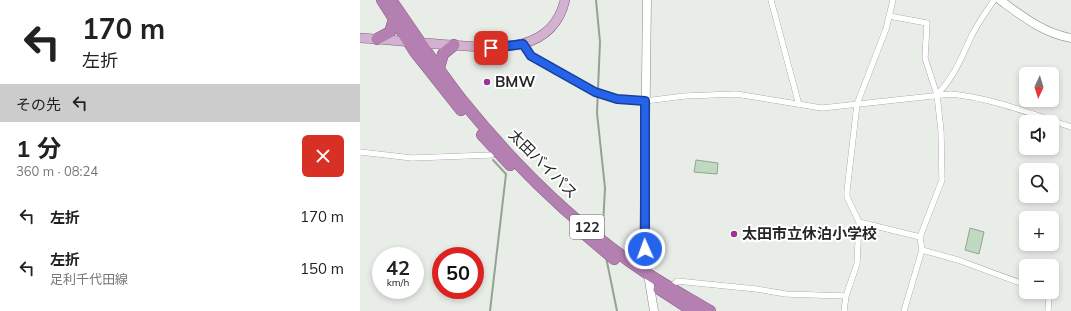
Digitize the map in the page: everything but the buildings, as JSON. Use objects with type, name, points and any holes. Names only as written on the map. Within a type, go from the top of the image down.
[{"type":"highway","name":"太田バイパス","points":[[382,0],[432,74],[496,152],[542,197],[596,245],[649,279],[693,311]]},
{"type":"highway","name":"太田バイパス","points":[[392,0],[420,43],[460,98],[511,156],[549,194],[649,279],[671,288],[710,311]]},
{"type":"highway","points":[[376,39],[390,32],[394,19]]},
{"type":"highway","points":[[439,68],[443,54],[454,45]]},
{"type":"main road","points":[[360,38],[502,48],[523,44],[537,38],[550,27],[559,16],[565,0]]},
{"type":"main road","points":[[648,0],[645,101],[644,237],[654,311]]},
{"type":"main road","points":[[1000,0],[1036,26],[1071,38]]},
{"type":"street","points":[[771,0],[799,105]]},
{"type":"street","points":[[844,311],[846,296],[857,264],[859,222],[847,197],[847,191],[857,104],[886,29],[893,0]]},
{"type":"street","points":[[937,95],[950,79],[962,59],[971,36],[994,0]]},
{"type":"street","points":[[889,16],[927,23],[925,58],[937,95],[941,131],[942,180],[920,238],[922,250],[904,311]]},
{"type":"street","points":[[523,44],[531,56],[595,92],[617,99],[645,101],[686,96],[736,94],[822,108],[937,95],[969,96],[1006,105],[1071,127]]},
{"type":"street","points":[[360,152],[416,158],[491,155],[496,152]]},
{"type":"street","points":[[859,222],[920,238]]},
{"type":"street","points":[[922,250],[958,260],[1019,282]]},
{"type":"street","points":[[671,288],[677,282],[756,289],[786,294],[846,296]]},
{"type":"street","points":[[1048,311],[1049,299]]},
{"type":"shaded area","points":[[696,160],[718,163],[717,174],[694,172]]},
{"type":"shaded area","points":[[970,228],[984,232],[979,254],[965,250]]},
{"type":"waterway","points":[[596,0],[600,42],[597,113],[605,188],[603,226],[604,237]]},
{"type":"waterway","points":[[490,311],[506,174],[493,160]]},
{"type":"waterway","points":[[606,257],[617,311]]},
{"type":"place","name":"BMW","points":[[487,82]]},
{"type":"place","name":"太田市立休泊小学校","points":[[734,234]]},
{"type":"route","points":[[491,48],[512,47],[523,44],[531,56],[601,95],[617,99],[645,101],[645,249]]}]
